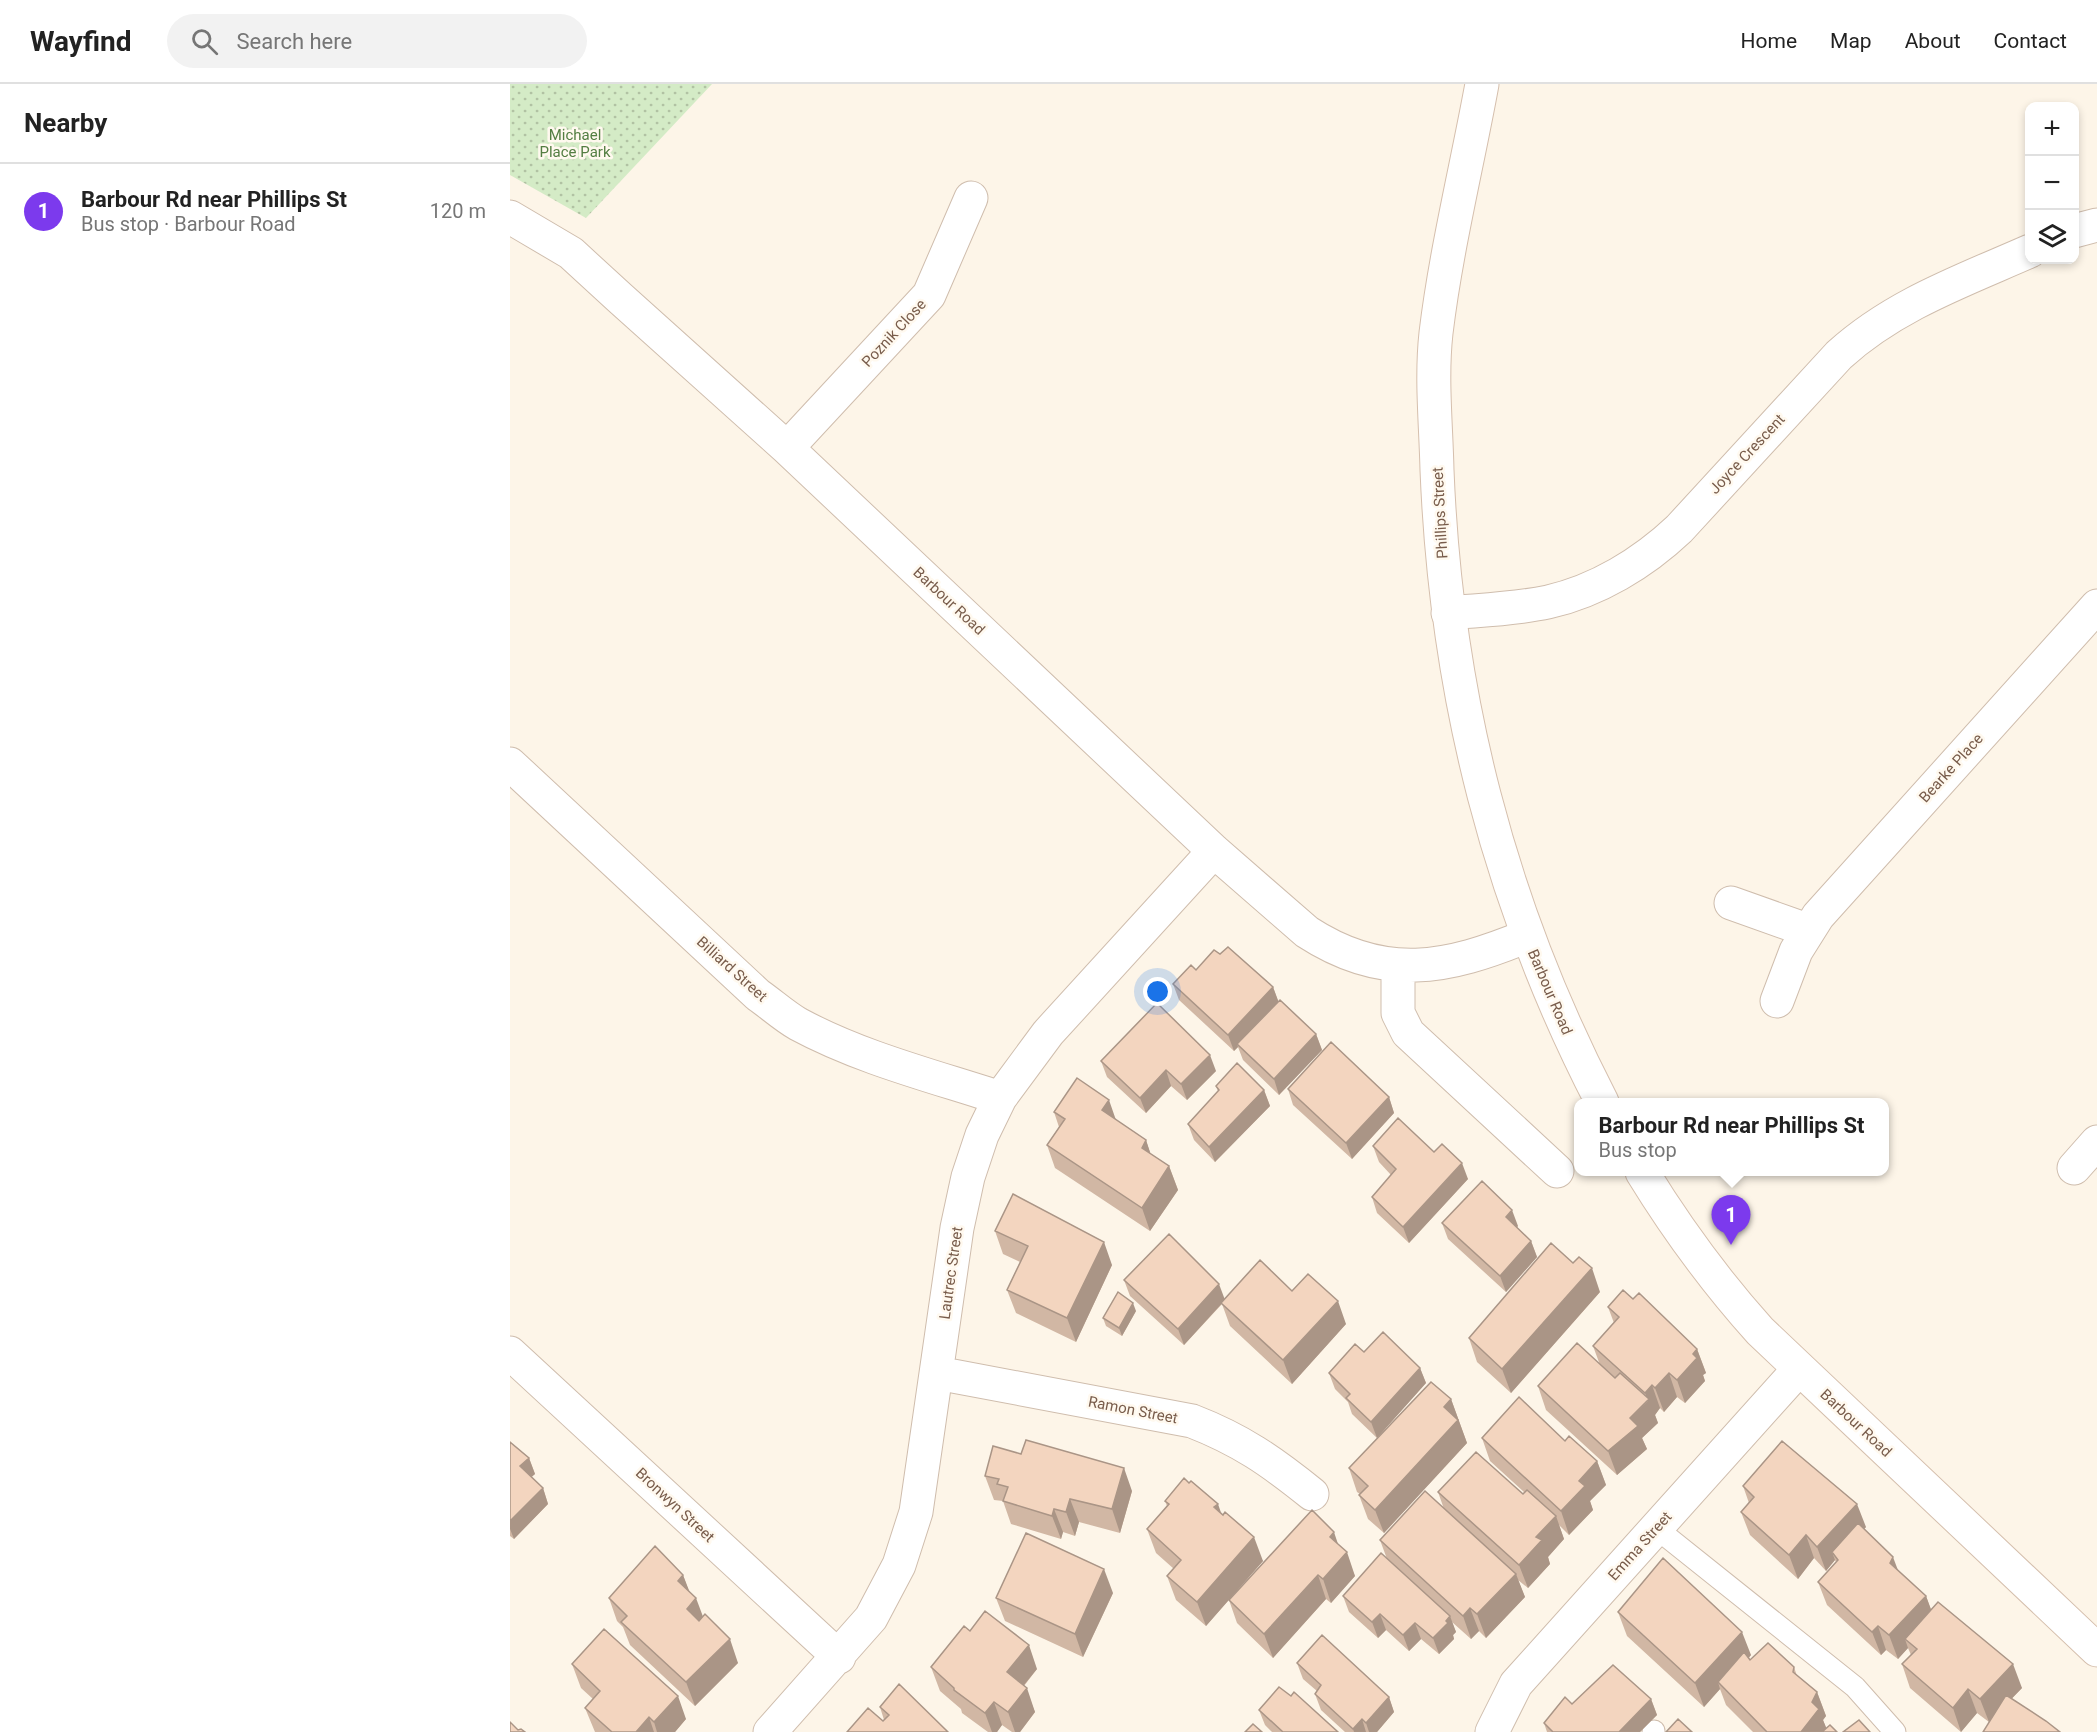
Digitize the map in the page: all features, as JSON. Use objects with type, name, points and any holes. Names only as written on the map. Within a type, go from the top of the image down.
[{"type":"street","name":"Phillips Street","points":[[1482,84],[1436,334],[1434,385],[1440,527],[1448,613],[1462,704],[1484,799],[1503,866],[1527,936]]},
{"type":"street","name":"Poznik Close","points":[[787,448],[929,295],[970,198]]},
{"type":"street","name":"Barbour Road","points":[[510,217],[571,253],[787,448],[1214,851],[1289,918],[1324,943],[1362,958],[1398,967],[1423,967],[1466,960],[1527,936],[1559,1014],[1600,1098]]},
{"type":"street","points":[[2079,230],[2097,225]]},
{"type":"street","name":"Joyce Crescent","points":[[1448,613],[1550,601],[1588,588],[1630,567],[1659,548],[1679,529],[1839,355],[1860,337],[1911,304],[2025,253]]},
{"type":"street","name":"Bearke Place","points":[[1777,1001],[1807,930],[2097,606]]},
{"type":"street","name":"Billiard Street","points":[[510,764],[758,995],[796,1023],[837,1043],[1000,1098]]},
{"type":"street","name":"Lautrec Street","points":[[770,1732],[839,1657],[871,1618],[899,1565],[916,1512],[957,1228],[968,1177],[982,1135],[1000,1098],[1048,1033],[1214,851]]},
{"type":"street","points":[[1731,903],[1807,930]]},
{"type":"street","points":[[1398,967],[1398,1012],[1408,1034],[1557,1171]]},
{"type":"street","points":[[2073,1168],[2097,1142]]},
{"type":"street","name":"Barbour Road","points":[[1645,1176],[1689,1246],[1721,1288],[1799,1370],[2097,1650]]},
{"type":"street","name":"Bronwyn Street","points":[[510,1353],[839,1657]]},
{"type":"street","name":"Emma Street","points":[[1492,1732],[1516,1684],[1799,1370]]},
{"type":"street","name":"Ramon Street","points":[[937,1373],[1192,1421],[1230,1436],[1254,1450],[1312,1494]]},
{"type":"lane","points":[[1656,1528],[1855,1687],[1894,1732]]},
{"type":"green space","name":"Michael Place Park","points":[[510,84],[712,84],[586,218],[510,175]]},
{"type":"building","points":[[1228,947],[1273,987],[1228,1035],[1173,984],[1191,965],[1196,970],[1214,950],[1220,954]]},
{"type":"building","points":[[1280,1000],[1316,1034],[1274,1079],[1237,1044]]},
{"type":"building","points":[[1157,1003],[1210,1055],[1181,1084],[1166,1070],[1140,1098],[1101,1061]]},
{"type":"building","points":[[1331,1042],[1389,1097],[1346,1143],[1288,1089]]},
{"type":"building","points":[[1237,1063],[1264,1090],[1209,1147],[1188,1124],[1219,1090],[1216,1086]]},
{"type":"building","points":[[1077,1078],[1109,1100],[1102,1110],[1146,1140],[1142,1148],[1169,1166],[1142,1208],[1047,1145],[1065,1119],[1054,1112]]},
{"type":"building","points":[[1398,1118],[1434,1152],[1442,1144],[1462,1163],[1403,1227],[1372,1197],[1396,1169],[1373,1146]]},
{"type":"building","points":[[1482,1181],[1512,1210],[1506,1217],[1531,1241],[1500,1276],[1442,1223]]},
{"type":"building","points":[[1013,1194],[1104,1242],[1067,1318],[1007,1290],[1028,1246],[995,1231]]},
{"type":"building","points":[[1169,1234],[1219,1284],[1178,1329],[1124,1280]]},
{"type":"building","points":[[1551,1243],[1573,1263],[1579,1257],[1592,1268],[1502,1369],[1469,1338]]},
{"type":"building","points":[[1260,1260],[1292,1291],[1308,1274],[1338,1301],[1283,1360],[1221,1303]]},
{"type":"building","points":[[1623,1290],[1633,1299],[1639,1293],[1697,1349],[1693,1354],[1697,1358],[1677,1380],[1669,1373],[1655,1388],[1652,1385],[1645,1393],[1593,1346],[1619,1317],[1608,1307]]},
{"type":"building","points":[[1118,1292],[1133,1303],[1119,1328],[1103,1318]]},
{"type":"building","points":[[1383,1332],[1420,1368],[1371,1422],[1346,1398],[1350,1394],[1329,1373],[1355,1344],[1364,1352]]},
{"type":"building","points":[[1577,1343],[1615,1378],[1620,1373],[1649,1399],[1630,1418],[1638,1426],[1608,1451],[1538,1386]]},
{"type":"building","points":[[1431,1382],[1451,1399],[1444,1407],[1458,1420],[1375,1510],[1359,1495],[1368,1486],[1349,1468]]},
{"type":"building","points":[[1519,1397],[1565,1441],[1569,1436],[1597,1461],[1579,1481],[1585,1486],[1561,1511],[1482,1438]]},
{"type":"building","points":[[1026,1440],[1124,1468],[1112,1509],[1070,1499],[1066,1512],[1054,1509],[1052,1516],[1003,1501],[1008,1487],[997,1484],[999,1479],[985,1476],[993,1446],[1021,1454]]},
{"type":"building","points":[[1782,1441],[1857,1504],[1817,1547],[1806,1535],[1789,1555],[1741,1512],[1754,1497],[1743,1486]]},
{"type":"building","points":[[510,1442],[529,1458],[520,1466],[543,1488],[510,1521]]},
{"type":"building","points":[[1476,1452],[1523,1494],[1527,1490],[1556,1516],[1536,1537],[1542,1540],[1519,1565],[1438,1492]]},
{"type":"building","points":[[1184,1478],[1189,1483],[1191,1481],[1218,1504],[1214,1507],[1223,1515],[1225,1512],[1254,1537],[1197,1602],[1167,1576],[1181,1560],[1147,1529],[1169,1504],[1165,1501]]},
{"type":"building","points":[[1425,1491],[1516,1574],[1477,1614],[1470,1608],[1463,1616],[1380,1540]]},
{"type":"building","points":[[1312,1510],[1334,1532],[1330,1537],[1347,1552],[1323,1579],[1318,1575],[1264,1634],[1229,1600]]},
{"type":"building","points":[[1858,1523],[1893,1557],[1890,1563],[1926,1596],[1889,1635],[1878,1626],[1872,1632],[1818,1582],[1838,1560],[1832,1552]]},
{"type":"building","points":[[1026,1533],[1104,1569],[1075,1634],[996,1598]]},
{"type":"building","points":[[655,1546],[683,1575],[678,1581],[696,1598],[687,1609],[699,1621],[705,1614],[730,1639],[686,1682],[621,1622],[627,1616],[609,1598]]},
{"type":"building","points":[[1381,1553],[1450,1616],[1446,1621],[1448,1623],[1433,1638],[1415,1623],[1403,1635],[1380,1614],[1372,1622],[1343,1596]]},
{"type":"building","points":[[1663,1558],[1742,1632],[1695,1683],[1618,1612]]},
{"type":"building","points":[[1938,1602],[2013,1664],[1980,1699],[1968,1689],[1953,1708],[1902,1664],[1917,1649],[1905,1639]]},
{"type":"building","points":[[985,1611],[1029,1645],[1007,1672],[1027,1688],[1008,1712],[994,1702],[985,1713],[954,1690],[931,1667],[964,1626],[970,1631]]},
{"type":"building","points":[[604,1629],[678,1696],[654,1722],[649,1717],[636,1732],[612,1732],[585,1708],[600,1691],[572,1664]]},
{"type":"building","points":[[1322,1635],[1389,1697],[1366,1723],[1362,1719],[1353,1729],[1315,1694],[1321,1685],[1297,1663]]},
{"type":"building","points":[[1768,1643],[1794,1667],[1793,1672],[1817,1692],[1812,1702],[1819,1709],[1801,1732],[1767,1732],[1718,1682],[1744,1652],[1750,1660]]},
{"type":"building","points":[[1613,1665],[1651,1699],[1619,1732],[1553,1732],[1544,1723],[1565,1697],[1572,1704]]},
{"type":"building","points":[[899,1684],[948,1732],[847,1732],[868,1708],[883,1721],[889,1715],[880,1707]]},
{"type":"building","points":[[1279,1687],[1291,1696],[1294,1692],[1338,1732],[1283,1732],[1259,1710]]},
{"type":"building","points":[[2006,1695],[2046,1721],[2060,1732],[1983,1732]]},
{"type":"building","points":[[1678,1719],[1692,1732],[1666,1732]]},
{"type":"building","points":[[1859,1720],[1870,1732],[1843,1732]]},
{"type":"building","points":[[510,1722],[518,1730],[525,1732],[510,1732]]},
{"type":"building","points":[[1253,1724],[1262,1732],[1245,1732]]},
{"type":"building","points":[[1830,1725],[1837,1732],[1822,1732]]},
{"type":"place","name":"Barbour Rd near Phillips St","points":[[1731,1245]]}]
